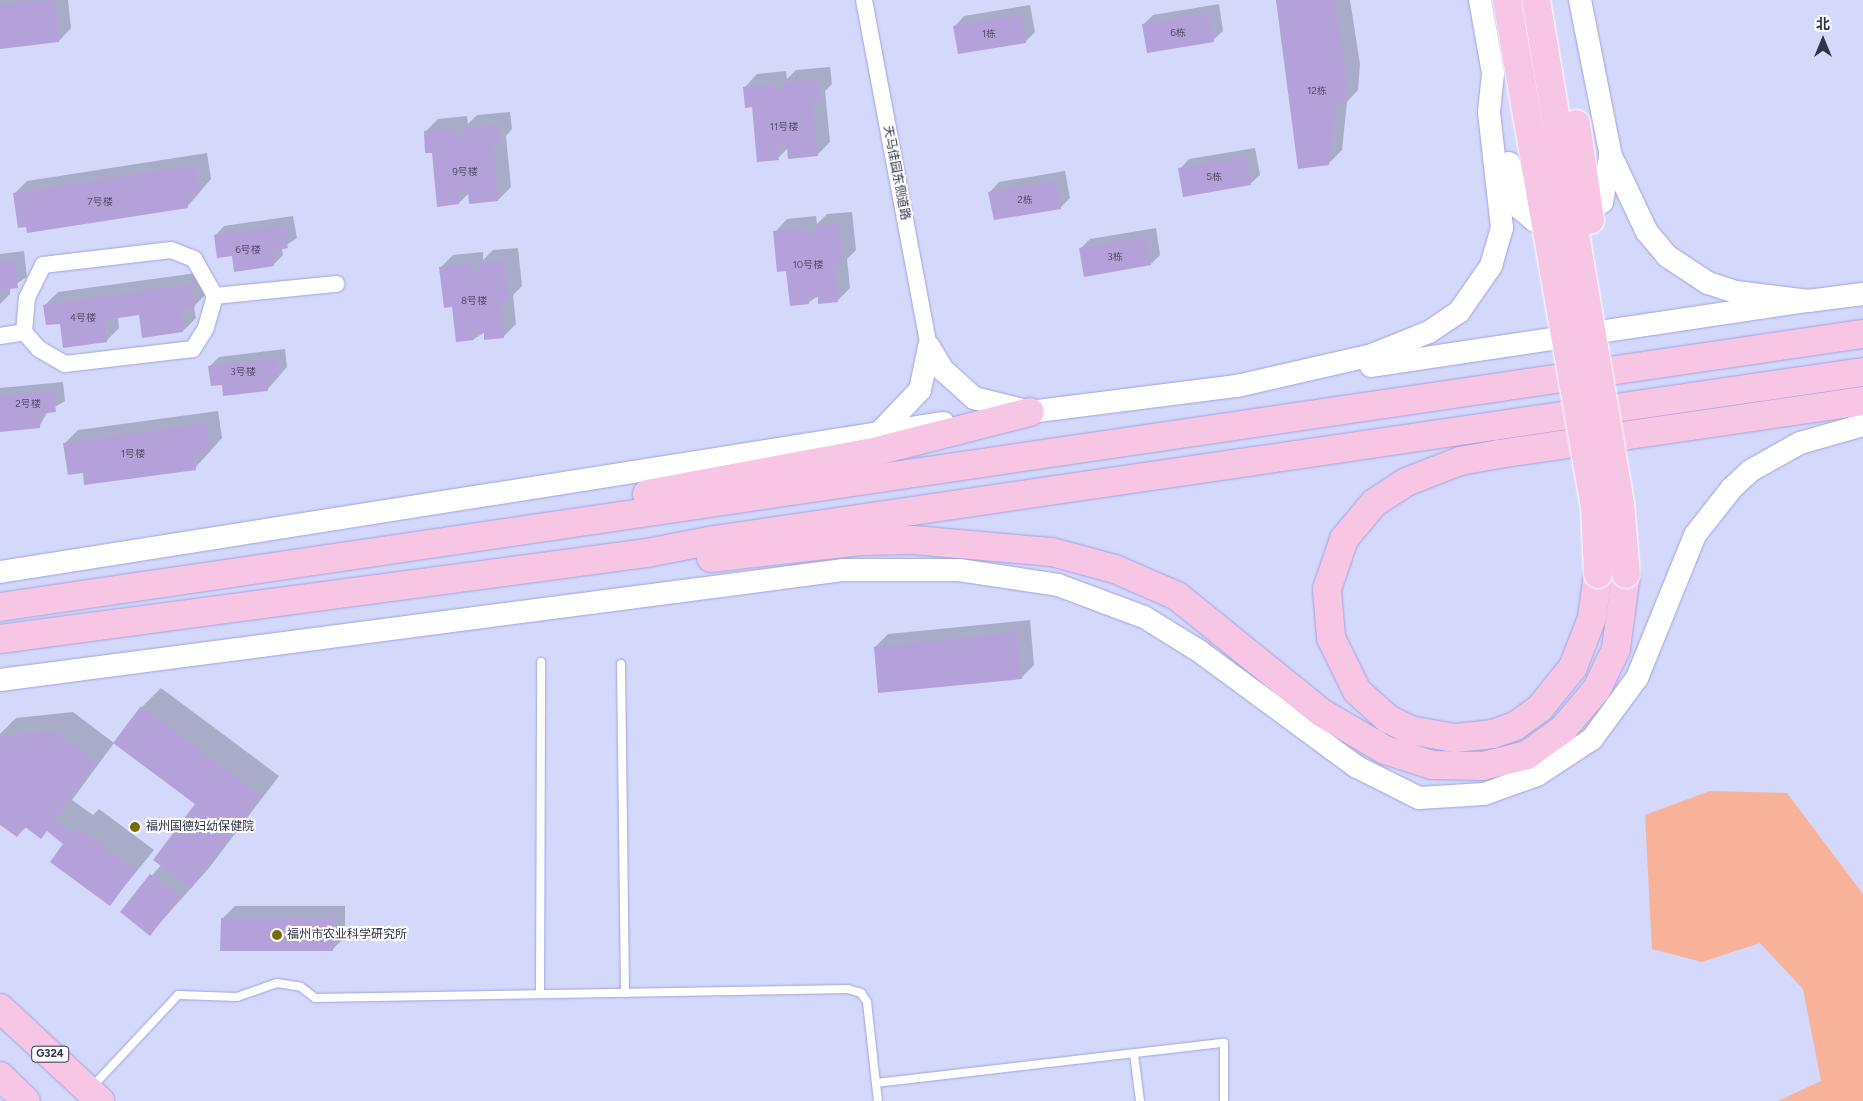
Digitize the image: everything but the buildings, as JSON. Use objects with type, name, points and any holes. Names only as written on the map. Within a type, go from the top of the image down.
[{"type":"highway","points":[[1506,0],[1595,508],[1598,574],[1592,618],[1573,667],[1540,708],[1515,726],[1493,734],[1433,735],[1388,719],[1357,691],[1331,638],[1327,589],[1344,539],[1374,503],[1406,482],[1460,461],[1499,454],[1860,408]]},
{"type":"highway","points":[[1536,0],[1620,503]]},
{"type":"highway","points":[[0,639],[647,553],[864,541],[975,545],[1052,552],[1115,568],[1177,596],[1322,713],[1384,750],[1432,765],[1483,766],[1527,755],[1563,729],[1597,689],[1616,648],[1626,574],[1586,180],[1554,0]]},
{"type":"highway","points":[[0,607],[194,581],[1863,334]]},
{"type":"highway","points":[[715,549],[1863,372]]},
{"type":"highway","points":[[194,581],[1030,412]]},
{"type":"highway","name":"G324","points":[[0,1008],[95,1096]]},
{"type":"highway","points":[[0,1076],[26,1101]]},
{"type":"main road","points":[[1480,0],[1515,200],[1535,220],[1556,223],[1593,210],[1602,202],[1611,156]]},
{"type":"main road","points":[[1580,0],[1611,156],[1647,232],[1687,272],[1736,292],[1808,301]]},
{"type":"main road","points":[[1237,386],[1402,344],[1429,332],[1470,301],[1491,266],[1502,228],[1489,112],[1493,73]]},
{"type":"main road","points":[[928,347],[943,370],[974,398],[1030,412],[1237,386],[1863,294]]},
{"type":"main road","points":[[6,568],[701,460],[874,443],[920,390],[928,347]]},
{"type":"main road","points":[[808,574],[959,570],[1058,585],[1144,617],[1199,651],[1357,766],[1419,798],[1484,794],[1537,775],[1592,739],[1637,678],[1695,535],[1732,488],[1750,472],[1860,408]]},
{"type":"main road","points":[[0,680],[808,574],[975,545]]},
{"type":"street","name":"天马佳园东侧道路","points":[[864,0],[928,347]]},
{"type":"street","points":[[171,250],[194,259],[215,296],[206,328],[193,349],[65,364],[39,349],[24,332],[27,298],[43,265],[171,250]]},
{"type":"street","points":[[215,296],[336,284]]},
{"type":"street","points":[[0,336],[24,332]]},
{"type":"lane","points":[[540,994],[541,662]]},
{"type":"lane","points":[[621,664],[625,993]]},
{"type":"lane","points":[[95,1096],[178,995],[237,997],[277,983],[301,987],[315,998],[625,993],[861,992],[867,1002],[878,1101]]},
{"type":"lane","points":[[876,1083],[1224,1043],[1224,1101]]},
{"type":"lane","points":[[1134,1054],[1140,1101]]},
{"type":"shaded area","points":[[1710,791],[1787,793],[1863,894],[1863,1101],[1778,1101],[1821,1081],[1803,989],[1760,943],[1702,962],[1652,949],[1645,815]]},
{"type":"place","name":"福州国德妇幼保健院","points":[[135,827]]},
{"type":"place","name":"福州市农业科学研究所","points":[[277,935]]}]
